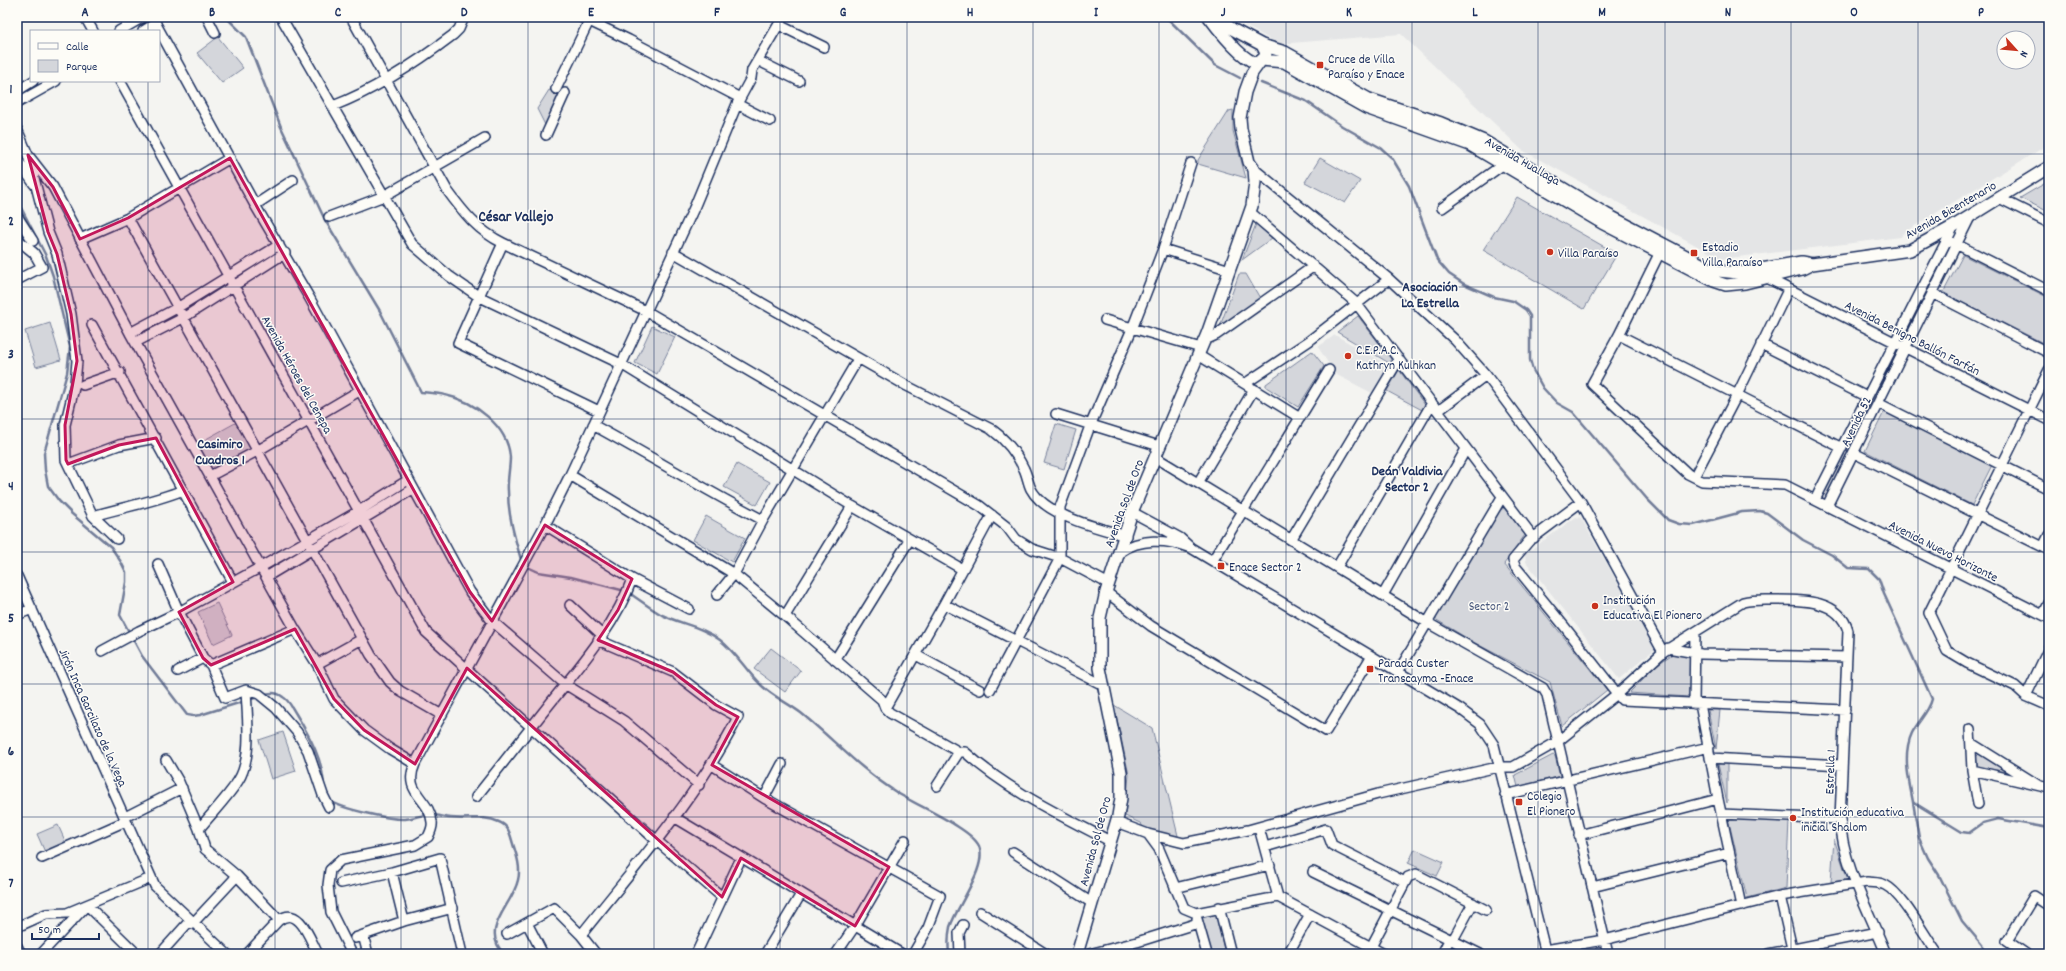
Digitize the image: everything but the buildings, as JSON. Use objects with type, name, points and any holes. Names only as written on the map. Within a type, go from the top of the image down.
[{"type":"main road","points":[[1209,17],[1240,52],[1255,60]]},
{"type":"main road","name":"Avenida Huallaga","points":[[1216,17],[1232,29],[1261,44],[1285,52],[1369,100],[1463,132],[1602,223],[1718,271],[1730,273],[1755,270]]},
{"type":"main road","points":[[1255,43],[1261,44],[1266,53],[1255,60],[1247,51],[1249,46],[1255,43]]},
{"type":"main road","name":"Avenida Sol de Oro","points":[[1077,954],[1116,822],[1121,798],[1121,772],[1100,668],[1098,634],[1100,618],[1132,512],[1201,348],[1250,212],[1255,182],[1254,169],[1249,162],[1240,129],[1240,118],[1245,92],[1255,60]]},
{"type":"main road","name":"Avenida Huallaga","points":[[1255,60],[1284,62],[1366,108],[1452,138],[1508,161]]},
{"type":"main road","name":"Avenida Bicentenario","points":[[1765,277],[1793,272],[1812,264],[1901,252],[1942,238],[1954,226],[2049,167]]},
{"type":"main road","name":"Avenida Huallaga","points":[[1662,248],[1714,280],[1726,285],[1745,283],[1765,277]]},
{"type":"main road","name":"Avenida Bicentenario","points":[[1755,270],[1801,262],[1812,264]]},
{"type":"street","points":[[85,17],[92,30]]},
{"type":"street","points":[[121,30],[143,17]]},
{"type":"street","points":[[207,17],[214,33]]},
{"type":"street","points":[[281,17],[412,244],[449,276],[478,296],[621,364],[852,506],[962,569]]},
{"type":"street","points":[[351,17],[447,190],[468,218],[482,231],[503,243],[646,311],[980,506],[1007,527],[1016,539],[1032,548],[1060,558],[1108,588],[1151,626],[1326,731],[1371,657]]},
{"type":"street","points":[[333,106],[354,98],[408,68],[453,35],[464,17]]},
{"type":"street","points":[[352,954],[331,912],[328,885],[330,870],[341,860],[416,845],[428,837],[433,824],[429,811],[412,788],[414,767],[440,714],[540,535],[570,475],[694,208],[750,78],[752,70],[782,17]]},
{"type":"street","points":[[750,78],[758,73],[789,17]]},
{"type":"street","points":[[546,135],[585,19],[629,40],[739,101],[770,121]]},
{"type":"street","points":[[144,30],[154,20],[160,30]]},
{"type":"street","points":[[783,27],[824,46]]},
{"type":"street","points":[[160,31],[255,205],[285,253],[470,592],[492,621],[566,684],[624,721],[699,785]]},
{"type":"street","points":[[763,63],[799,81]]},
{"type":"street","points":[[17,91],[31,82]]},
{"type":"street","points":[[17,103],[54,82]]},
{"type":"street","name":"Avenida Héroes del Cenepa","points":[[121,82],[178,188],[426,632],[657,841],[722,897]]},
{"type":"street","points":[[17,129],[28,155],[48,232],[57,254],[70,306],[78,361],[75,384],[65,425],[66,460],[93,516],[117,539]]},
{"type":"street","points":[[329,217],[384,196],[436,168],[485,138]]},
{"type":"street","points":[[28,155],[53,187],[130,333],[316,664],[334,699],[356,723],[414,767]]},
{"type":"street","points":[[80,239],[128,218],[230,158]]},
{"type":"street","points":[[17,159],[37,189]]},
{"type":"street","points":[[1442,208],[1508,161]]},
{"type":"street","points":[[990,690],[1060,558],[1060,507],[1090,426],[1132,329],[1163,249],[1191,163]]},
{"type":"street","points":[[1254,169],[1389,279],[1455,340],[1486,375],[1581,502],[1666,650]]},
{"type":"street","points":[[255,205],[293,180]]},
{"type":"street","points":[[1999,198],[2049,223]]},
{"type":"street","points":[[1250,212],[1356,303],[1534,538]]},
{"type":"street","name":"Avenida 52","points":[[1827,506],[1971,215]]},
{"type":"street","points":[[17,216],[42,267],[17,280]]},
{"type":"street","points":[[128,218],[362,639],[390,682],[400,691],[440,714]]},
{"type":"street","points":[[17,239],[30,243],[48,232]]},
{"type":"street","points":[[1815,500],[1894,342],[1942,238],[2049,291]]},
{"type":"street","points":[[503,243],[458,340],[460,346],[599,412]]},
{"type":"street","points":[[130,333],[177,308],[279,245]]},
{"type":"street","points":[[1662,248],[1619,335],[1592,384],[1688,474],[1694,477],[1737,395],[1788,290]]},
{"type":"street","points":[[1163,249],[1230,270]]},
{"type":"street","points":[[673,252],[858,359],[991,428],[1002,437],[1013,451],[1024,469],[1031,490],[1059,514],[1126,536]]},
{"type":"street","points":[[136,342],[183,318],[285,253]]},
{"type":"street","points":[[1201,348],[1216,335],[1314,266]]},
{"type":"street","name":"Avenida Benigno Ballón Farfán","points":[[1755,270],[1788,290],[2049,420]]},
{"type":"street","points":[[1246,383],[1309,341],[1356,303],[1389,279]]},
{"type":"street","points":[[1932,293],[2049,353]]},
{"type":"street","points":[[1105,320],[1201,348],[1254,389],[1300,418]]},
{"type":"street","points":[[92,325],[120,372],[233,582]]},
{"type":"street","points":[[1619,335],[1842,448]]},
{"type":"street","points":[[1761,344],[1867,397]]},
{"type":"street","points":[[717,595],[734,574],[763,520],[858,359]]},
{"type":"street","points":[[1291,540],[1399,359]]},
{"type":"street","points":[[1213,560],[1329,370]]},
{"type":"street","points":[[2049,370],[1929,613],[1947,651],[1967,663],[2015,686],[2026,696],[2049,706]]},
{"type":"street","points":[[82,385],[120,372]]},
{"type":"street","points":[[1438,411],[1486,375]]},
{"type":"street","points":[[1198,483],[1254,389]]},
{"type":"street","points":[[210,476],[257,451],[359,391]]},
{"type":"street","points":[[1336,567],[1432,403]]},
{"type":"street","points":[[1878,403],[2002,464],[2049,489]]},
{"type":"street","points":[[1056,414],[1090,426],[1159,446]]},
{"type":"street","points":[[592,425],[657,460],[710,493],[763,520]]},
{"type":"street","points":[[68,464],[119,445],[156,438]]},
{"type":"street","points":[[1383,595],[1466,449]]},
{"type":"street","points":[[1854,453],[2046,549],[2049,535]]},
{"type":"street","points":[[1155,457],[1428,623],[1543,688],[1547,695],[1608,954]]},
{"type":"street","points":[[570,475],[734,574],[882,700],[885,708],[890,713],[959,752],[965,752],[997,778],[1110,841]]},
{"type":"street","name":"Avenida Nuevo Horizonte","points":[[1694,477],[1702,481],[1785,485],[2046,617]]},
{"type":"street","points":[[105,650],[139,631],[179,612],[261,567],[359,511],[408,480]]},
{"type":"street","points":[[266,577],[364,520],[413,489]]},
{"type":"street","points":[[93,516],[130,505],[158,500],[183,490]]},
{"type":"street","points":[[1398,672],[1502,497]]},
{"type":"street","points":[[1581,502],[1534,538],[1517,554],[1513,560],[1515,566],[1622,700],[1845,710]]},
{"type":"street","points":[[785,616],[852,506]]},
{"type":"street","points":[[1132,512],[1180,538],[1191,548]]},
{"type":"street","points":[[885,708],[916,655],[992,515]]},
{"type":"street","points":[[545,525],[632,579],[689,609]]},
{"type":"street","points":[[835,660],[910,539]]},
{"type":"street","points":[[1120,552],[1134,545],[1158,541],[1170,542],[1191,548],[1460,709],[1480,724],[1494,746],[1498,767],[1546,952],[1604,940],[1780,896],[1857,883],[1879,883],[1891,888],[1899,897],[1938,954]]},
{"type":"street","points":[[158,564],[179,612],[203,658],[211,665],[225,698],[246,694],[259,694],[276,708],[298,732],[308,751],[323,795],[329,807]]},
{"type":"street","name":"Jirón Inca Garcilazo de la Vega","points":[[17,576],[155,886],[227,954]]},
{"type":"street","points":[[476,797],[566,684],[600,637],[618,610],[632,579]]},
{"type":"street","name":"Estrella 1","points":[[1695,632],[1743,602],[1750,600],[1802,600],[1820,604],[1834,611],[1847,626],[1840,819],[1843,845],[1886,954]]},
{"type":"street","points":[[2046,617],[2049,603]]},
{"type":"street","points":[[944,604],[1103,685]]},
{"type":"street","points":[[570,605],[600,637],[672,672],[716,705],[738,717],[712,765],[699,785],[657,841],[581,935]]},
{"type":"street","points":[[17,615],[32,608]]},
{"type":"street","points":[[211,665],[295,629]]},
{"type":"street","points":[[1116,822],[1148,834],[1184,843],[1259,828],[1378,794],[1498,767],[1513,767],[1557,742],[1617,694],[1666,650],[1695,632]]},
{"type":"street","points":[[1695,632],[1697,704],[1709,747],[1721,814],[1741,906]]},
{"type":"street","points":[[316,664],[362,639]]},
{"type":"street","points":[[2026,696],[2049,648]]},
{"type":"street","points":[[1666,650],[1695,652],[1701,654],[1847,657]]},
{"type":"street","points":[[916,655],[980,690]]},
{"type":"street","points":[[178,670],[203,658]]},
{"type":"street","points":[[199,829],[238,780],[245,763],[249,719],[246,694]]},
{"type":"street","points":[[1970,729],[1972,770],[1978,804]]},
{"type":"street","points":[[1971,743],[2038,785]]},
{"type":"street","points":[[1505,794],[1709,747]]},
{"type":"street","points":[[937,786],[959,752]]},
{"type":"street","points":[[1710,758],[1842,766]]},
{"type":"street","points":[[166,760],[182,788],[199,829],[205,849],[237,876],[281,918]]},
{"type":"street","points":[[764,798],[782,764]]},
{"type":"street","points":[[712,765],[764,798],[940,896],[928,928],[913,954]]},
{"type":"street","points":[[1972,770],[2049,788]]},
{"type":"street","points":[[42,858],[125,819],[182,788]]},
{"type":"street","points":[[1580,835],[1718,799]]},
{"type":"street","points":[[1721,814],[1840,819]]},
{"type":"street","points":[[674,817],[902,954]]},
{"type":"street","points":[[1259,828],[1278,898]]},
{"type":"street","points":[[1265,847],[1326,829],[1332,845],[1406,882]]},
{"type":"street","points":[[1148,834],[1161,853],[1184,908],[1196,912],[1278,898],[1384,954]]},
{"type":"street","points":[[836,954],[855,926],[905,840]]},
{"type":"street","points":[[1013,852],[1092,903]]},
{"type":"street","points":[[1592,887],[1729,853]]},
{"type":"street","points":[[341,883],[392,872],[440,858],[452,908],[460,953]]},
{"type":"street","points":[[696,954],[741,858]]},
{"type":"street","points":[[1175,888],[1270,865]]},
{"type":"street","points":[[392,872],[404,921]]},
{"type":"street","points":[[1313,872],[1480,954]]},
{"type":"street","points":[[1371,947],[1408,877],[1416,874],[1486,910]]},
{"type":"street","points":[[160,954],[187,924],[194,922],[237,876]]},
{"type":"street","points":[[17,927],[46,914],[68,913],[151,878]]},
{"type":"street","points":[[765,954],[801,894]]},
{"type":"street","points":[[1780,896],[1792,951]]},
{"type":"street","points":[[2026,954],[2007,941],[2034,896],[2049,906]]},
{"type":"street","points":[[1442,954],[1448,942],[1452,941],[1473,903]]},
{"type":"street","points":[[87,905],[126,951],[137,954]]},
{"type":"street","points":[[40,954],[87,905]]},
{"type":"street","points":[[1219,907],[1231,954]]},
{"type":"street","points":[[368,954],[359,937],[404,921],[452,908]]},
{"type":"street","points":[[507,934],[527,924],[542,912],[554,908],[581,935],[596,954]]},
{"type":"street","points":[[980,912],[1046,954]]},
{"type":"street","points":[[1196,912],[1206,954]]},
{"type":"street","points":[[1288,954],[1310,914]]},
{"type":"street","points":[[248,954],[281,918],[291,916],[298,919],[306,930],[318,954]]},
{"type":"street","points":[[1089,954],[1137,942],[1198,923]]},
{"type":"street","points":[[527,924],[543,954]]},
{"type":"street","points":[[960,954],[959,933],[963,925]]},
{"type":"street","points":[[1768,954],[1792,951],[1878,932]]},
{"type":"street","points":[[17,946],[21,954]]},
{"type":"highlighted area","points":[[28,155],[53,187],[80,239],[128,218],[230,158],[470,592],[492,621],[545,525],[632,579],[618,610],[598,640],[673,672],[716,705],[738,717],[712,765],[889,867],[855,926],[741,858],[722,897],[467,668],[415,764],[364,730],[334,699],[295,629],[211,665],[203,658],[179,612],[233,582],[156,438],[119,445],[68,464],[66,460],[65,425],[77,361],[71,314],[57,254],[48,232]]},
{"type":"shaded area","points":[[1229,17],[2049,17],[2049,144],[1903,233],[1901,237],[1721,259],[1522,150],[1401,34],[1279,44]]},
{"type":"shaded area","name":"C.E.P.A.C. Kathryn Kulhkan","points":[[1335,335],[1388,365],[1372,393],[1335,374],[1318,347]]},
{"type":"shaded area","name":"Institución Educativa El Pionero","points":[[1576,517],[1581,518],[1655,649],[1619,679],[1526,562],[1525,554]]},
{"type":"green space","points":[[218,37],[243,68],[222,83],[197,53]]},
{"type":"green space","points":[[549,90],[561,94],[546,127],[537,109]]},
{"type":"green space","points":[[1233,110],[1233,131],[1246,178],[1198,164],[1198,160],[1229,111]]},
{"type":"green space","points":[[1320,158],[1360,181],[1345,203],[1305,182]]},
{"type":"green space","points":[[2049,181],[2049,212],[2020,198]]},
{"type":"green space","name":"Villa Paraíso","points":[[1517,197],[1617,254],[1584,309],[1483,250]]},
{"type":"green space","points":[[1256,224],[1272,238],[1242,260]]},
{"type":"green space","points":[[1944,254],[1948,256],[1907,336],[1902,334]]},
{"type":"green space","points":[[1963,255],[2049,298],[2049,346],[1943,293]]},
{"type":"green space","points":[[1239,274],[1246,274],[1261,300],[1219,329]]},
{"type":"green space","points":[[1358,316],[1391,359],[1389,363],[1337,332]]},
{"type":"green space","points":[[50,323],[61,360],[36,367],[25,331]]},
{"type":"green space","points":[[652,326],[675,337],[657,374],[635,363]]},
{"type":"green space","points":[[1312,351],[1324,366],[1298,407],[1266,387],[1266,384]]},
{"type":"green space","points":[[1399,370],[1425,405],[1422,410],[1387,391]]},
{"type":"green space","points":[[1869,403],[1873,405],[1849,453],[1845,451]]},
{"type":"green space","points":[[1884,412],[1992,465],[1972,505],[1865,451]]},
{"type":"green space","points":[[237,422],[252,450],[212,472],[197,444]]},
{"type":"green space","points":[[1056,424],[1076,430],[1064,469],[1044,463]]},
{"type":"green space","points":[[1843,454],[1847,456],[1827,496],[1823,494]]},
{"type":"green space","points":[[737,464],[770,482],[757,505],[724,487]]},
{"type":"green space","name":"Sector 2","points":[[1504,508],[1525,535],[1504,564],[1607,690],[1562,726],[1550,682],[1475,643],[1435,619],[1500,510]]},
{"type":"green space","points":[[706,516],[745,538],[732,562],[693,540]]},
{"type":"green space","points":[[217,603],[232,635],[213,644],[198,612]]},
{"type":"green space","points":[[771,648],[801,671],[785,692],[754,669]]},
{"type":"green space","points":[[1674,653],[1690,656],[1691,658],[1689,697],[1629,693],[1658,664]]},
{"type":"green space","points":[[1114,705],[1152,728],[1179,840],[1160,847],[1140,823],[1125,816],[1129,775]]},
{"type":"green space","points":[[1708,710],[1720,710],[1716,749]]},
{"type":"green space","points":[[283,732],[296,771],[271,779],[259,740]]},
{"type":"green space","points":[[1979,754],[2008,772],[1978,767],[1976,757]]},
{"type":"green space","points":[[1553,755],[1555,756],[1560,776],[1518,787],[1515,775]]},
{"type":"green space","points":[[1718,764],[1727,764],[1727,803]]},
{"type":"green space","points":[[1728,818],[1789,820],[1786,888],[1747,898]]},
{"type":"green space","points":[[58,825],[66,843],[45,852],[37,834]]},
{"type":"green space","points":[[1834,839],[1848,880],[1831,882]]},
{"type":"green space","points":[[1415,849],[1444,862],[1437,876],[1408,863]]},
{"type":"green space","points":[[1216,914],[1225,954],[1212,954],[1202,918]]},
{"type":"waterway","points":[[226,17],[246,37],[281,127],[325,220],[380,311],[421,392],[442,394],[467,403],[488,417],[503,435],[508,446],[510,457],[508,487],[509,509],[514,536],[522,563]]},
{"type":"waterway","points":[[1166,17],[1215,65],[1240,78]]},
{"type":"waterway","points":[[1261,83],[1306,101],[1342,126],[1381,148],[1392,158],[1409,186],[1437,260],[1449,274],[1464,284],[1494,297],[1513,301],[1526,310],[1530,316],[1530,360],[1533,370],[1543,388],[1557,403],[1573,412],[1647,499],[1668,520],[1679,524],[1693,525],[1742,512],[1760,511],[1767,513],[1803,540],[1832,555],[1848,568],[1869,569],[1879,579],[1884,594],[1932,699],[1931,704],[1912,733],[1907,750],[1907,768],[1913,802],[1962,832],[1969,833],[1983,823],[1998,819],[2049,828]]},
{"type":"waterway","points":[[17,200],[46,256],[53,276],[70,347],[67,373],[44,453],[48,486],[59,501],[72,514],[111,547],[121,562],[126,572],[126,582],[120,615],[142,656],[187,715],[200,715],[258,697]]},
{"type":"waterway","points":[[525,566],[538,572],[571,577],[625,591]]},
{"type":"waterway","points":[[629,593],[662,615],[706,632],[720,640],[731,650],[765,689],[801,713],[871,774],[905,797],[954,824],[974,839],[979,846],[981,855],[976,875],[950,927],[948,940],[949,954]]},
{"type":"waterway","points":[[263,695],[268,693],[276,693],[285,698],[290,704],[315,749],[321,767],[324,787]]},
{"type":"waterway","points":[[330,801],[365,813],[396,819],[406,819],[428,815]]},
{"type":"waterway","points":[[1913,802],[1919,838],[1928,858],[1939,875],[1962,921],[1988,954]]},
{"type":"waterway","points":[[433,815],[449,818],[481,818],[493,820],[505,826],[509,831],[517,858],[519,871],[515,890],[499,917],[496,926],[495,935],[497,944],[504,954]]},
{"type":"place","name":"Cruce de Villa Paraíso y Enace","points":[[1320,65]]},
{"type":"place","name":"Villa Paraíso","points":[[1550,252]]},
{"type":"place","name":"Estadio Villa Paraíso","points":[[1694,253]]},
{"type":"place","name":"C.E.P.A.C. Kathryn Kulhkan","points":[[1348,356]]},
{"type":"place","name":"Enace Sector 2","points":[[1221,566]]},
{"type":"place","name":"Institución Educativa El Pionero","points":[[1595,606]]},
{"type":"place","name":"Parada Custer Transcayma -Enace","points":[[1370,669]]},
{"type":"place","name":"Colegio El Pionero","points":[[1519,802]]},
{"type":"place","name":"Institución educativa inicial Shalom","points":[[1793,818]]},
{"type":"district","name":"César Vallejo","points":[[516,216]]},
{"type":"district","name":"Asociación La Estrella","points":[[1430,294]]},
{"type":"district","name":"Casimiro Cuadros 1","points":[[220,452]]},
{"type":"district","name":"Deán Valdivia Sector 2","points":[[1407,478]]}]
